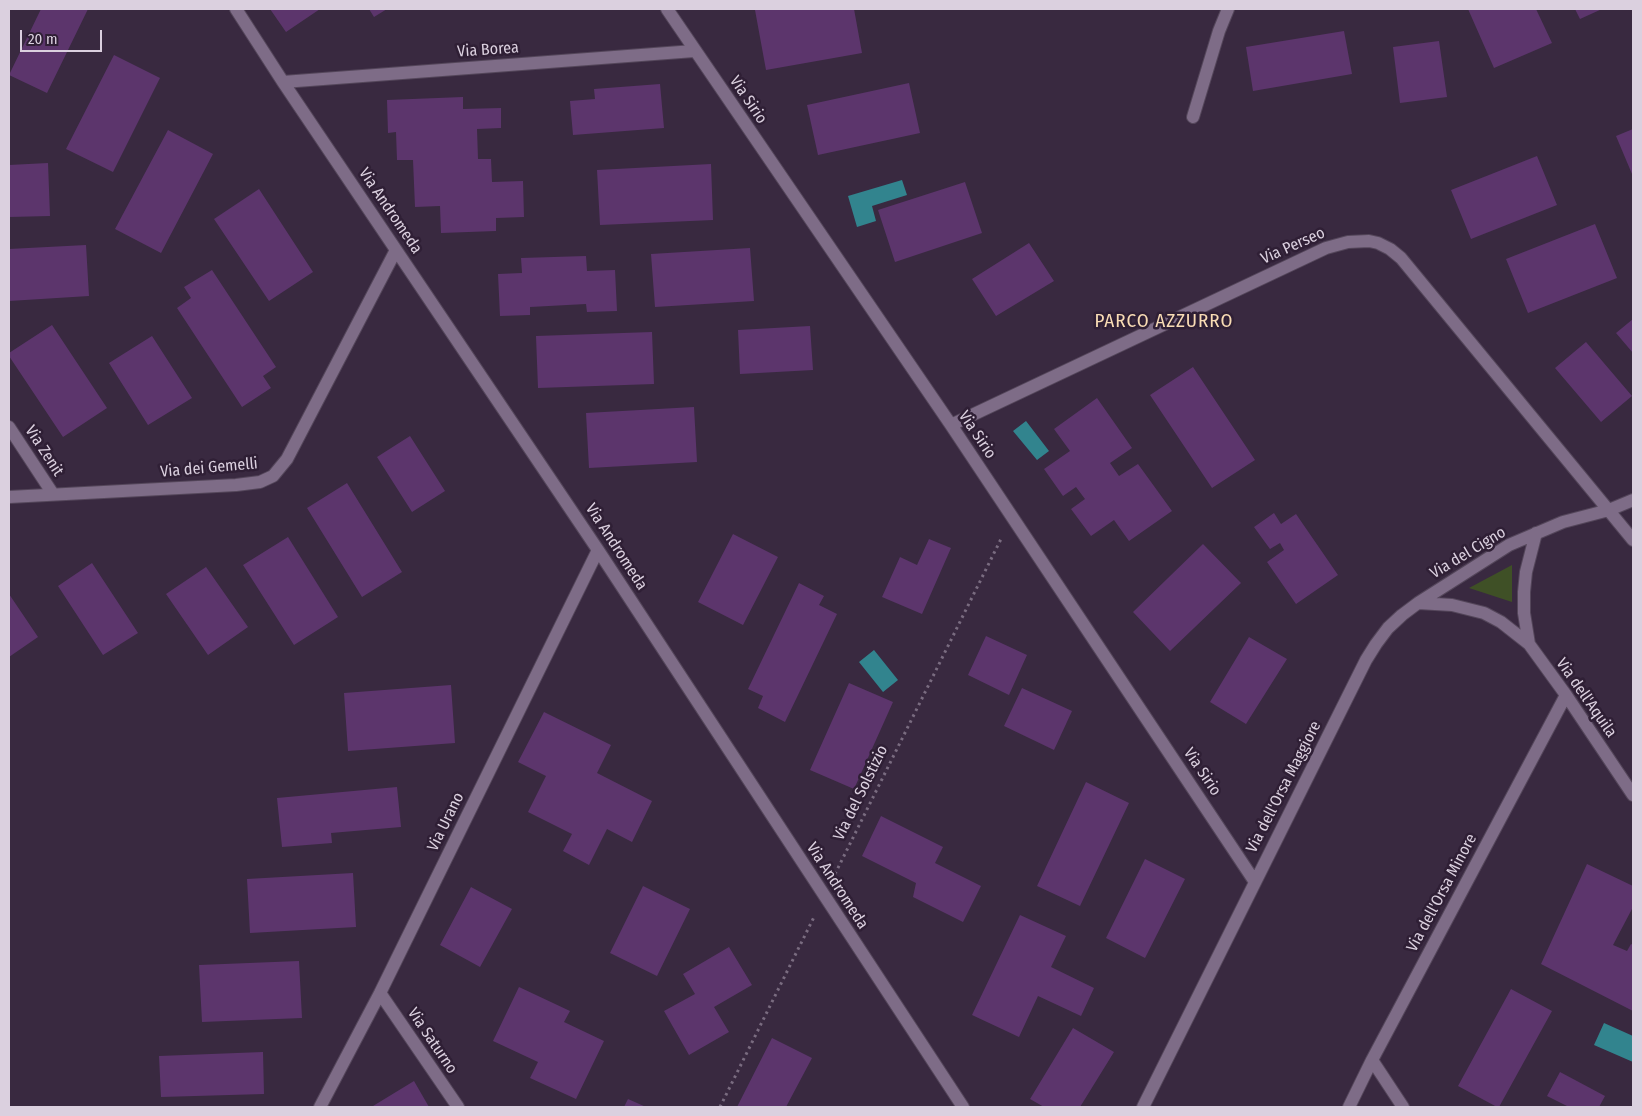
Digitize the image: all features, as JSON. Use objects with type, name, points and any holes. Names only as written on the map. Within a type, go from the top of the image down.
[{"type":"street","name":"Via Andromeda","points":[[236,9],[283,82],[598,550],[963,1107]]},
{"type":"street","name":"Via Sirio","points":[[667,9],[951,424],[1255,882]]},
{"type":"street","points":[[1193,117],[1219,31],[1228,9]]},
{"type":"street","name":"Via Borea","points":[[283,82],[694,51]]},
{"type":"street","name":"Via Perseo","points":[[951,424],[1326,248],[1348,242],[1369,241],[1390,249],[1401,258],[1633,540]]},
{"type":"street","name":"Via dei Gemelli","points":[[9,497],[236,485],[260,482],[273,476],[287,459],[396,250]]},
{"type":"street","name":"Via Zenit","points":[[9,427],[53,494]]},
{"type":"street","name":"Via del Cigno","points":[[1418,603],[1509,546],[1536,533],[1562,522],[1609,510],[1633,500]]},
{"type":"street","name":"Via del Cigno","points":[[1528,644],[1524,613],[1524,592],[1526,572],[1536,533]]},
{"type":"street","name":"Via Urano","points":[[320,1107],[380,993],[598,550]]},
{"type":"street","points":[[1418,603],[1452,605],[1484,613],[1501,622],[1528,644]]},
{"type":"street","name":"Via dell'Orsa Maggiore","points":[[1142,1107],[1376,644],[1388,628],[1418,603]]},
{"type":"street","name":"Via dell'Aquila","points":[[1528,644],[1566,696],[1633,795]]},
{"type":"street","name":"Via dell'Orsa Minore","points":[[1349,1107],[1372,1060],[1566,696]]},
{"type":"street","name":"Via Saturno","points":[[380,993],[458,1107]]},
{"type":"street","points":[[1372,1060],[1403,1107]]},
{"type":"path","name":"Via del Solstizio","points":[[720,1107],[1012,517]]},
{"type":"shaded area","points":[[902,180],[907,195],[872,206],[876,221],[857,227],[848,196]]},
{"type":"shaded area","points":[[1026,421],[1049,451],[1037,460],[1013,431]]},
{"type":"shaded area","points":[[1512,565],[1512,602],[1469,588]]},
{"type":"shaded area","points":[[874,650],[898,680],[883,692],[859,662]]},
{"type":"shaded area","points":[[1604,1023],[1633,1036],[1633,1062],[1594,1045]]},
{"type":"building","points":[[41,9],[88,9],[47,93],[9,75]]},
{"type":"building","points":[[270,9],[320,9],[286,32]]},
{"type":"building","points":[[369,9],[387,9],[374,17]]},
{"type":"building","points":[[854,9],[862,53],[766,70],[755,10]]},
{"type":"building","points":[[1468,9],[1536,9],[1552,43],[1494,68]]},
{"type":"building","points":[[1575,9],[1602,9],[1580,19]]},
{"type":"building","points":[[1344,31],[1352,74],[1253,91],[1246,47]]},
{"type":"building","points":[[1439,41],[1447,97],[1400,103],[1393,47]]},
{"type":"building","points":[[114,55],[160,78],[113,172],[66,149]]},
{"type":"building","points":[[909,83],[920,133],[818,155],[807,105]]},
{"type":"building","points":[[660,84],[664,128],[573,135],[570,101],[595,99],[594,89]]},
{"type":"building","points":[[463,97],[463,109],[501,108],[501,128],[477,129],[478,159],[491,159],[492,182],[523,181],[524,217],[496,218],[496,231],[441,233],[440,206],[415,207],[413,160],[397,160],[396,132],[388,133],[387,100]]},
{"type":"building","points":[[1633,129],[1633,173],[1632,174],[1616,136]]},
{"type":"building","points":[[168,130],[213,154],[161,253],[115,229]]},
{"type":"building","points":[[1537,156],[1557,205],[1471,239],[1451,190]]},
{"type":"building","points":[[48,163],[50,216],[9,217],[9,165]]},
{"type":"building","points":[[711,164],[713,220],[600,225],[597,170]]},
{"type":"building","points":[[965,182],[982,233],[895,262],[878,210]]},
{"type":"building","points":[[259,189],[313,272],[269,301],[214,219]]},
{"type":"building","points":[[1595,224],[1617,278],[1528,313],[1506,259]]},
{"type":"building","points":[[1029,243],[1054,281],[996,316],[972,279]]},
{"type":"building","points":[[86,245],[89,296],[9,301],[9,249]]},
{"type":"building","points":[[750,248],[754,301],[655,307],[651,254]]},
{"type":"building","points":[[586,256],[587,271],[615,270],[617,311],[587,312],[586,304],[530,307],[530,315],[500,316],[498,274],[522,273],[521,258]]},
{"type":"building","points":[[212,270],[276,367],[263,376],[271,388],[242,407],[177,308],[191,298],[184,287]]},
{"type":"building","points":[[1633,319],[1633,353],[1616,333]]},
{"type":"building","points":[[52,325],[107,408],[63,437],[9,356],[9,353]]},
{"type":"building","points":[[810,326],[813,370],[740,374],[738,330]]},
{"type":"building","points":[[652,332],[654,384],[538,388],[536,336]]},
{"type":"building","points":[[152,336],[192,398],[148,425],[109,363]]},
{"type":"building","points":[[1586,342],[1632,396],[1601,422],[1555,368]]},
{"type":"building","points":[[1193,367],[1255,460],[1212,488],[1150,395]]},
{"type":"building","points":[[1097,398],[1132,448],[1110,463],[1119,476],[1138,464],[1172,511],[1129,541],[1114,520],[1091,536],[1071,509],[1085,499],[1076,487],[1063,496],[1044,469],[1070,451],[1054,429]]},
{"type":"building","points":[[694,407],[697,462],[589,468],[586,413]]},
{"type":"building","points":[[410,436],[445,491],[412,512],[377,457]]},
{"type":"building","points":[[347,483],[402,572],[362,597],[307,508]]},
{"type":"building","points":[[1274,513],[1281,524],[1296,514],[1338,575],[1296,604],[1267,562],[1284,550],[1280,543],[1270,549],[1254,527]]},
{"type":"building","points":[[733,534],[778,557],[743,625],[698,602]]},
{"type":"building","points":[[288,537],[338,617],[294,645],[243,565]]},
{"type":"building","points":[[929,539],[951,548],[922,614],[882,597],[900,557],[917,565]]},
{"type":"building","points":[[1203,544],[1241,583],[1170,651],[1133,612]]},
{"type":"building","points":[[92,563],[138,633],[103,655],[58,586]]},
{"type":"building","points":[[206,567],[248,627],[208,655],[166,594]]},
{"type":"building","points":[[799,583],[824,596],[819,605],[837,614],[785,722],[758,708],[763,696],[748,689]]},
{"type":"building","points":[[9,594],[38,637],[9,657]]},
{"type":"building","points":[[986,636],[1027,655],[1009,695],[968,675]]},
{"type":"building","points":[[1249,637],[1287,659],[1246,724],[1210,702]]},
{"type":"building","points":[[849,683],[893,702],[854,789],[810,770]]},
{"type":"building","points":[[451,685],[455,743],[348,751],[344,693]]},
{"type":"building","points":[[1022,688],[1072,711],[1054,750],[1004,726]]},
{"type":"building","points":[[544,712],[611,745],[597,773],[652,801],[632,842],[607,829],[589,865],[563,851],[572,834],[528,812],[546,776],[518,762]]},
{"type":"building","points":[[1086,782],[1129,803],[1080,906],[1037,886]]},
{"type":"building","points":[[397,787],[401,827],[331,833],[332,843],[282,847],[277,798]]},
{"type":"building","points":[[881,816],[943,847],[935,863],[981,886],[963,922],[913,897],[916,883],[862,856]]},
{"type":"building","points":[[1145,859],[1185,879],[1145,958],[1106,938]]},
{"type":"building","points":[[1587,864],[1633,886],[1633,907],[1613,945],[1627,951],[1631,944],[1633,945],[1633,1011],[1541,964]]},
{"type":"building","points":[[353,873],[356,927],[250,933],[247,879]]},
{"type":"building","points":[[643,886],[690,909],[657,976],[610,953]]},
{"type":"building","points":[[471,887],[512,909],[480,967],[440,945]]},
{"type":"building","points":[[1020,915],[1066,936],[1051,967],[1094,988],[1081,1016],[1038,996],[1019,1037],[972,1015]]},
{"type":"building","points":[[729,947],[752,985],[714,1007],[729,1032],[689,1055],[664,1011],[695,994],[683,974]]},
{"type":"building","points":[[299,961],[302,1018],[202,1022],[199,965]]},
{"type":"building","points":[[519,987],[570,1011],[564,1022],[604,1041],[576,1099],[530,1078],[538,1062],[493,1041]]},
{"type":"building","points":[[1511,989],[1552,1011],[1499,1107],[1497,1107],[1458,1086]]},
{"type":"building","points":[[1073,1028],[1114,1052],[1080,1107],[1044,1107],[1030,1099]]},
{"type":"building","points":[[772,1038],[812,1058],[786,1107],[737,1107]]},
{"type":"building","points":[[263,1052],[264,1094],[161,1097],[159,1056]]},
{"type":"building","points":[[1560,1072],[1605,1096],[1599,1107],[1569,1107],[1547,1096]]},
{"type":"building","points":[[414,1081],[429,1107],[373,1106]]},
{"type":"building","points":[[628,1099],[646,1107],[624,1107]]},
{"type":"district","name":"PARCO AZZURRO","points":[[1164,322]]}]
